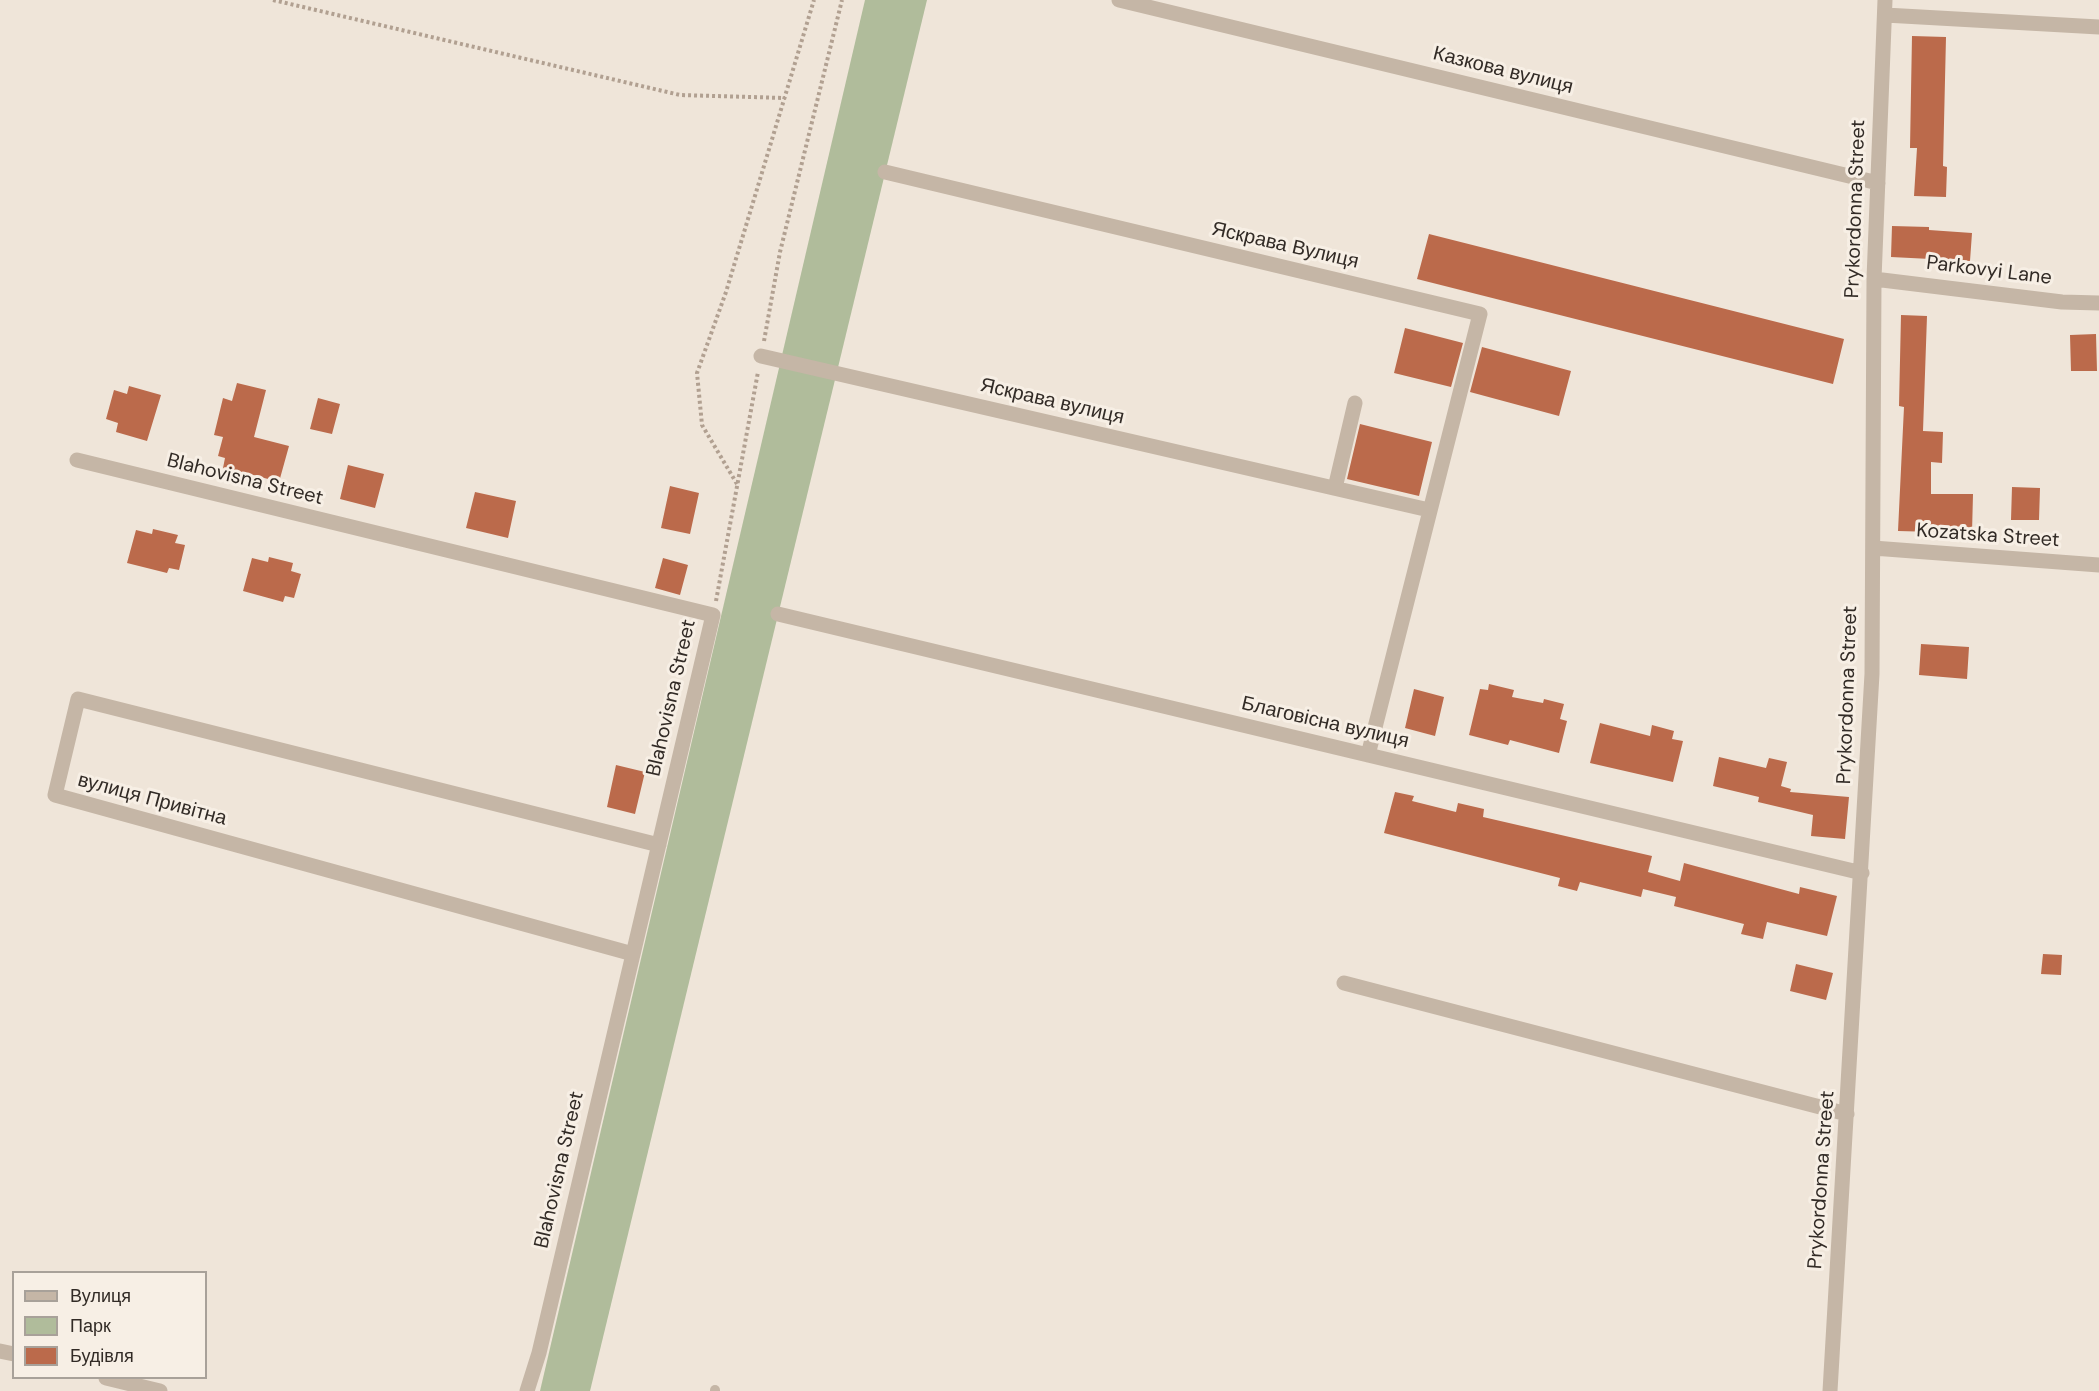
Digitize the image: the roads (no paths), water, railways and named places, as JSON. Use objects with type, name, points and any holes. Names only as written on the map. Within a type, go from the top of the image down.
[{"type":"street","name":"Казкова вулиця","points":[[1119,0],[1878,183]]},
{"type":"street","name":"Prykordonna Street","points":[[1830,1391],[1872,674],[1874,279],[1885,7]]},
{"type":"street","points":[[1885,7],[2099,27]]},
{"type":"street","name":"Яскрава Вулиця","points":[[885,172],[1480,314],[1429,510]]},
{"type":"street","name":"Parkovyi Lane","points":[[1874,279],[2062,302],[2099,303]]},
{"type":"street","name":"Яскрава вулиця","points":[[761,357],[1429,510]]},
{"type":"street","points":[[1335,488],[1355,403]]},
{"type":"street","name":"Blahovisna Street","points":[[77,460],[713,615],[539,1353],[527,1391]]},
{"type":"street","points":[[1368,755],[1429,510]]},
{"type":"street","name":"Kozatska Street","points":[[1873,548],[2099,565]]},
{"type":"street","name":"Благовісна вулиця","points":[[778,614],[1862,873]]},
{"type":"street","name":"вулиця Привітна","points":[[633,954],[55,795],[78,699],[659,845]]},
{"type":"street","points":[[1344,983],[1847,1114]]},
{"type":"street","points":[[114,1379],[159,1391]]}]
